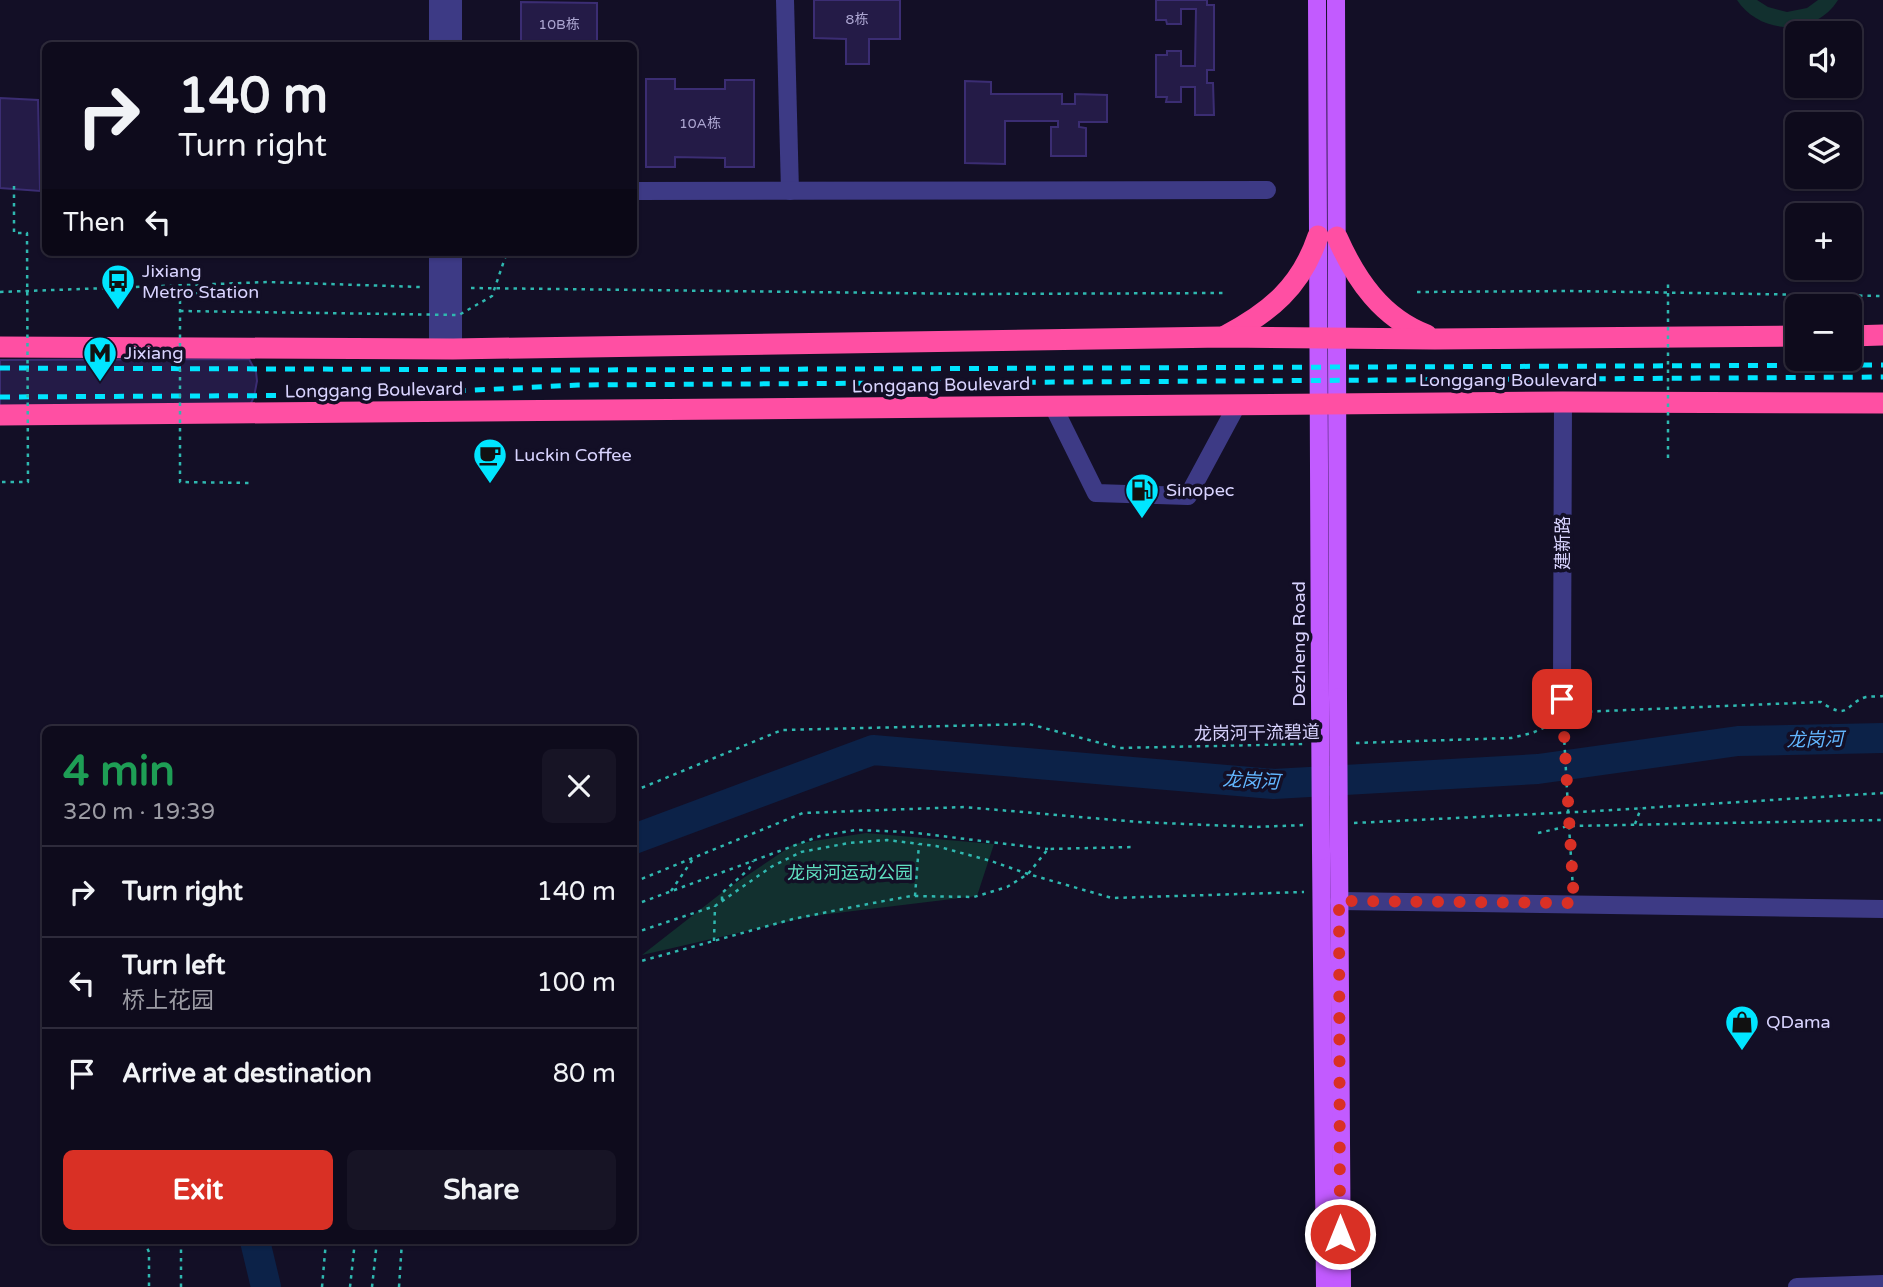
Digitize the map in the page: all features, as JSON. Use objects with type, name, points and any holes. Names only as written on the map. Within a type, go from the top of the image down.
[{"type":"highway","points":[[1223,337],[1253,320],[1280,299],[1327,237],[1381,306],[1413,330],[1435,339]]},
{"type":"highway","points":[[1862,335],[1883,335]]},
{"type":"highway","points":[[0,347],[445,349],[1223,337],[1435,339],[1785,336]]},
{"type":"highway","name":"Longgang Boulevard","points":[[0,415],[1563,402],[1883,403]]},
{"type":"main road","points":[[1317,0],[1327,237],[1330,850],[1339,901],[1342,1287]]},
{"type":"main road","points":[[1327,237],[1336,0]]},
{"type":"main road","points":[[1325,1287],[1321,891],[1330,850]]},
{"type":"street","points":[[438,0],[438,42]]},
{"type":"street","points":[[453,0],[453,42]]},
{"type":"street","points":[[785,0],[790,191]]},
{"type":"street","points":[[637,191],[1266,190]]},
{"type":"street","points":[[439,256],[445,288],[445,349]]},
{"type":"street","points":[[445,288],[452,256]]},
{"type":"street","name":"建新路","points":[[1562,691],[1563,402]]},
{"type":"street","points":[[1053,406],[1096,493],[1188,496],[1237,405]]},
{"type":"street","points":[[1339,901],[1883,909]]},
{"type":"street","points":[[1797,1287],[1883,1284]]},
{"type":"path","points":[[2,482],[28,482],[27,233],[14,233],[14,184]]},
{"type":"path","points":[[180,311],[459,314],[492,296],[507,256]]},
{"type":"path","points":[[0,292],[268,282],[445,288],[975,294],[1224,293]]},
{"type":"path","points":[[1668,282],[1668,458]]},
{"type":"path","points":[[1417,292],[1569,291],[1883,296]]},
{"type":"path","points":[[248,294],[180,293],[180,482],[249,482]]},
{"type":"path","points":[[1562,691],[1574,903]]},
{"type":"path","points":[[1357,743],[1511,738],[1532,733],[1579,712],[1821,702],[1833,711],[1849,709],[1864,697],[1883,696]]},
{"type":"path","name":"龙岗河干流碧道","points":[[637,790],[782,730],[1030,724],[1119,748],[1315,744]]},
{"type":"path","points":[[1350,823],[1883,793]]},
{"type":"path","points":[[637,880],[803,813],[964,807],[1138,822],[1256,827],[1310,825]]},
{"type":"path","points":[[1635,824],[1641,808]]},
{"type":"path","points":[[1538,833],[1569,825],[1883,820]]},
{"type":"path","points":[[637,904],[820,836],[856,830],[908,832],[1048,849],[1134,847]]},
{"type":"path","points":[[637,932],[715,906],[771,867],[801,852],[887,840],[919,844],[991,861],[1112,898],[1321,891]]},
{"type":"path","points":[[915,896],[919,844]]},
{"type":"path","points":[[637,962],[793,919],[915,896],[974,897],[1007,887],[1028,874],[1048,849]]},
{"type":"path","points":[[669,893],[694,859]]},
{"type":"path","points":[[722,902],[722,893],[749,869],[753,861]]},
{"type":"path","points":[[714,941],[715,906]]},
{"type":"path","points":[[145,1244],[149,1252],[149,1287]]},
{"type":"path","points":[[181,1244],[181,1287]]},
{"type":"path","points":[[322,1287],[326,1244]]},
{"type":"path","points":[[350,1287],[355,1244]]},
{"type":"path","points":[[372,1287],[377,1244]]},
{"type":"path","points":[[399,1287],[402,1244]]},
{"type":"green space","points":[[1737,0],[1757,0],[1768,7],[1787,12],[1807,8],[1818,0],[1838,0],[1816,21],[1785,21],[1785,27],[1759,20],[1747,12]]},
{"type":"green space","name":"龙岗河运动公园","points":[[866,833],[994,844],[977,896],[812,916],[642,955],[724,891],[794,844]]},
{"type":"building","points":[[814,0],[900,0],[900,39],[869,39],[869,64],[846,64],[846,39],[814,38]]},
{"type":"building","points":[[1156,0],[1207,0],[1207,5],[1214,5],[1214,70],[1207,70],[1207,83],[1213,83],[1214,115],[1195,115],[1195,87],[1181,87],[1181,102],[1166,102],[1167,97],[1156,97],[1156,55],[1167,55],[1167,51],[1181,51],[1181,66],[1195,66],[1196,9],[1181,9],[1181,24],[1167,24],[1166,20],[1156,20]]},
{"type":"building","points":[[521,2],[597,3],[597,42],[521,42]]},
{"type":"building","points":[[646,79],[675,79],[675,89],[725,89],[725,80],[754,80],[754,167],[725,167],[725,158],[675,157],[675,167],[646,167]]},
{"type":"building","points":[[965,81],[991,82],[991,94],[1062,94],[1062,104],[1075,104],[1075,94],[1107,95],[1107,122],[1079,122],[1079,127],[1086,128],[1086,156],[1051,156],[1051,127],[1058,127],[1058,121],[1005,121],[1005,164],[965,163]]},
{"type":"building","points":[[0,98],[38,100],[40,191],[0,188]]},
{"type":"building","points":[[249,359],[256,372],[257,381],[250,405],[0,406],[0,360]]},
{"type":"waterway","name":"龙岗河","points":[[637,838],[873,750],[1274,784],[1538,769],[1738,741],[1883,738]]},
{"type":"waterway","name":"龙岗河","points":[[256,1244],[266,1287]]},
{"type":"railway","points":[[0,368],[579,370],[1883,365]]},
{"type":"railway","points":[[0,397],[374,395],[578,385],[1883,377]]},
{"type":"place","name":"Jixiang Metro Station","points":[[118,311]]},
{"type":"place","name":"Jixiang","points":[[100,383]]},
{"type":"place","name":"Luckin Coffee","points":[[490,485]]},
{"type":"place","name":"Sinopec","points":[[1142,520]]},
{"type":"place","name":"QDama","points":[[1742,1052]]},
{"type":"route","points":[[1340,1234],[1339,901],[1574,903],[1562,699]]}]
